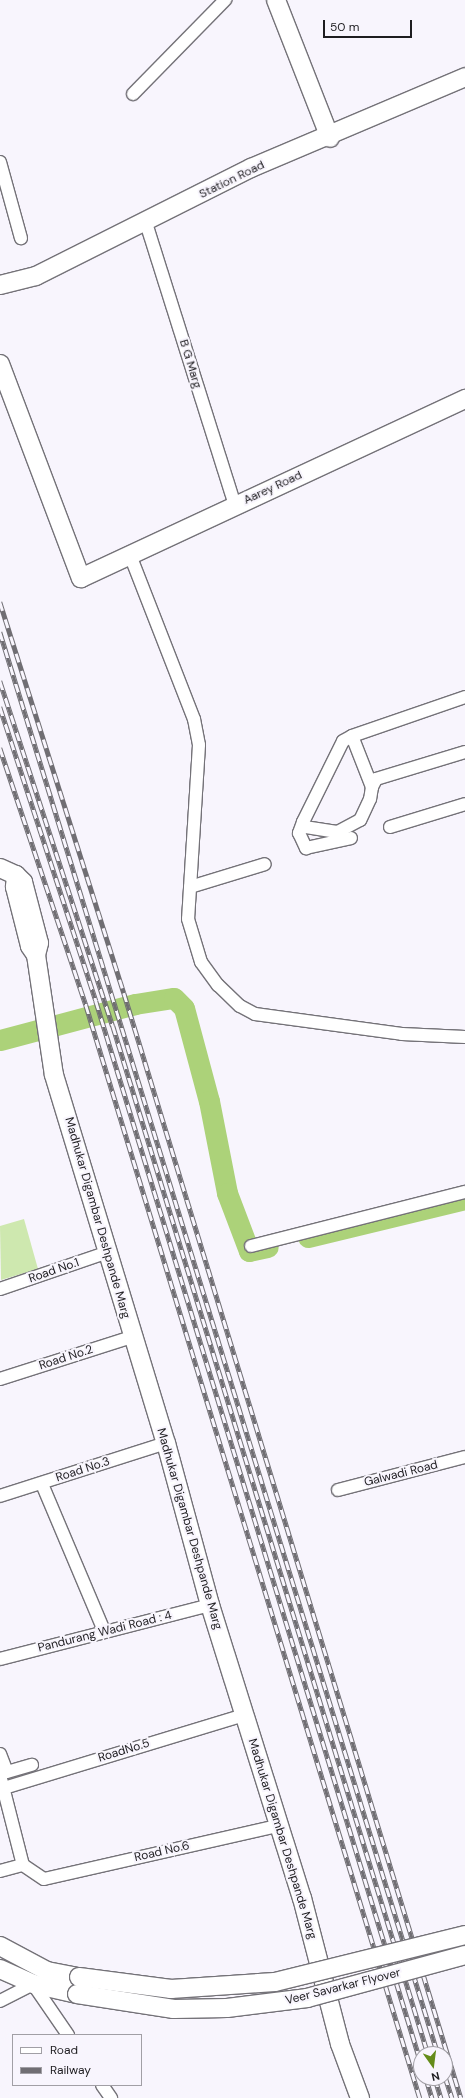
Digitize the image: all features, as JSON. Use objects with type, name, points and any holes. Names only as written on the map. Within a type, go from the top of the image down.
[{"type":"street","points":[[133,94],[212,4],[225,0]]},
{"type":"street","points":[[276,0],[330,138]]},
{"type":"street","name":"Station Road","points":[[0,285],[36,276],[146,223],[251,168],[330,138],[465,77]]},
{"type":"street","points":[[0,162],[21,238]]},
{"type":"street","name":"B G Marg","points":[[146,223],[235,506]]},
{"type":"street","name":"Aarey Road","points":[[0,364],[81,578],[465,399]]},
{"type":"street","points":[[130,555],[194,719],[199,745],[188,919],[201,962],[218,985],[250,1011],[279,1019],[394,1034],[465,1037]]},
{"type":"street","points":[[351,838],[306,848],[299,833],[343,741],[352,736],[465,697]]},
{"type":"street","points":[[352,736],[372,786]]},
{"type":"street","points":[[303,822],[304,827],[327,832],[346,829],[360,820],[370,799],[372,786],[376,778],[465,752]]},
{"type":"street","points":[[390,827],[465,804]]},
{"type":"street","points":[[190,887],[265,864]]},
{"type":"street","name":"Madhukar Digambar Deshpande Marg","points":[[8,871],[14,887],[30,946],[36,955],[54,1075],[108,1252],[132,1337],[166,1443],[210,1605],[280,1826],[340,2044],[360,2098]]},
{"type":"street","points":[[251,1246],[326,1235],[465,1192]]},
{"type":"street","name":"Road No.1","points":[[0,1289],[108,1252]]},
{"type":"street","name":"Road No.2","points":[[0,1379],[132,1337]]},
{"type":"street","name":"Road No.3","points":[[0,1496],[42,1484],[166,1443]]},
{"type":"street","name":"Galwadi Road","points":[[338,1490],[465,1457]]},
{"type":"street","points":[[42,1484],[104,1631]]},
{"type":"street","name":"Pandurang Wadi Road : 4","points":[[0,1659],[104,1631],[210,1605]]},
{"type":"street","name":"RoadNo.5","points":[[4,1788],[244,1715]]},
{"type":"street","points":[[0,1754],[6,1772],[26,1766],[24,1782]]},
{"type":"street","points":[[0,1775],[23,1865],[0,1871]]},
{"type":"street","name":"Road No.6","points":[[23,1865],[44,1879],[280,1826]]},
{"type":"street","name":"Veer Savarkar Flyover","points":[[78,1986],[172,1989],[275,1982],[465,1935]]},
{"type":"street","points":[[0,1946],[78,1986]]},
{"type":"street","name":"Veer Savarkar Flyover","points":[[78,1986],[174,2009],[227,2008],[307,1998],[465,1955]]},
{"type":"street","points":[[0,1969],[33,1984],[78,1986]]},
{"type":"street","points":[[0,2001],[33,1984]]},
{"type":"street","points":[[33,1984],[67,2034]]},
{"type":"street","points":[[103,2086],[111,2098]]},
{"type":"green space","points":[[24,1219],[38,1269],[1,1280],[0,1226]]},
{"type":"waterway","points":[[0,1040],[135,1004],[174,998],[184,1008],[209,1101],[227,1193],[249,1251],[268,1247]]},
{"type":"waterway","points":[[308,1237],[465,1199]]},
{"type":"railway","points":[[0,602],[124,993],[461,2098]]},
{"type":"railway","points":[[0,632],[436,2046]]},
{"type":"railway","points":[[0,681],[113,1026],[426,2046]]},
{"type":"railway","points":[[0,707],[96,1001],[416,2046]]},
{"type":"railway","points":[[0,748],[86,1005],[420,2098]]},
{"type":"railway","points":[[428,2086],[432,2098]]},
{"type":"railway","points":[[437,2086],[441,2098]]},
{"type":"railway","points":[[448,2086],[452,2098]]}]
